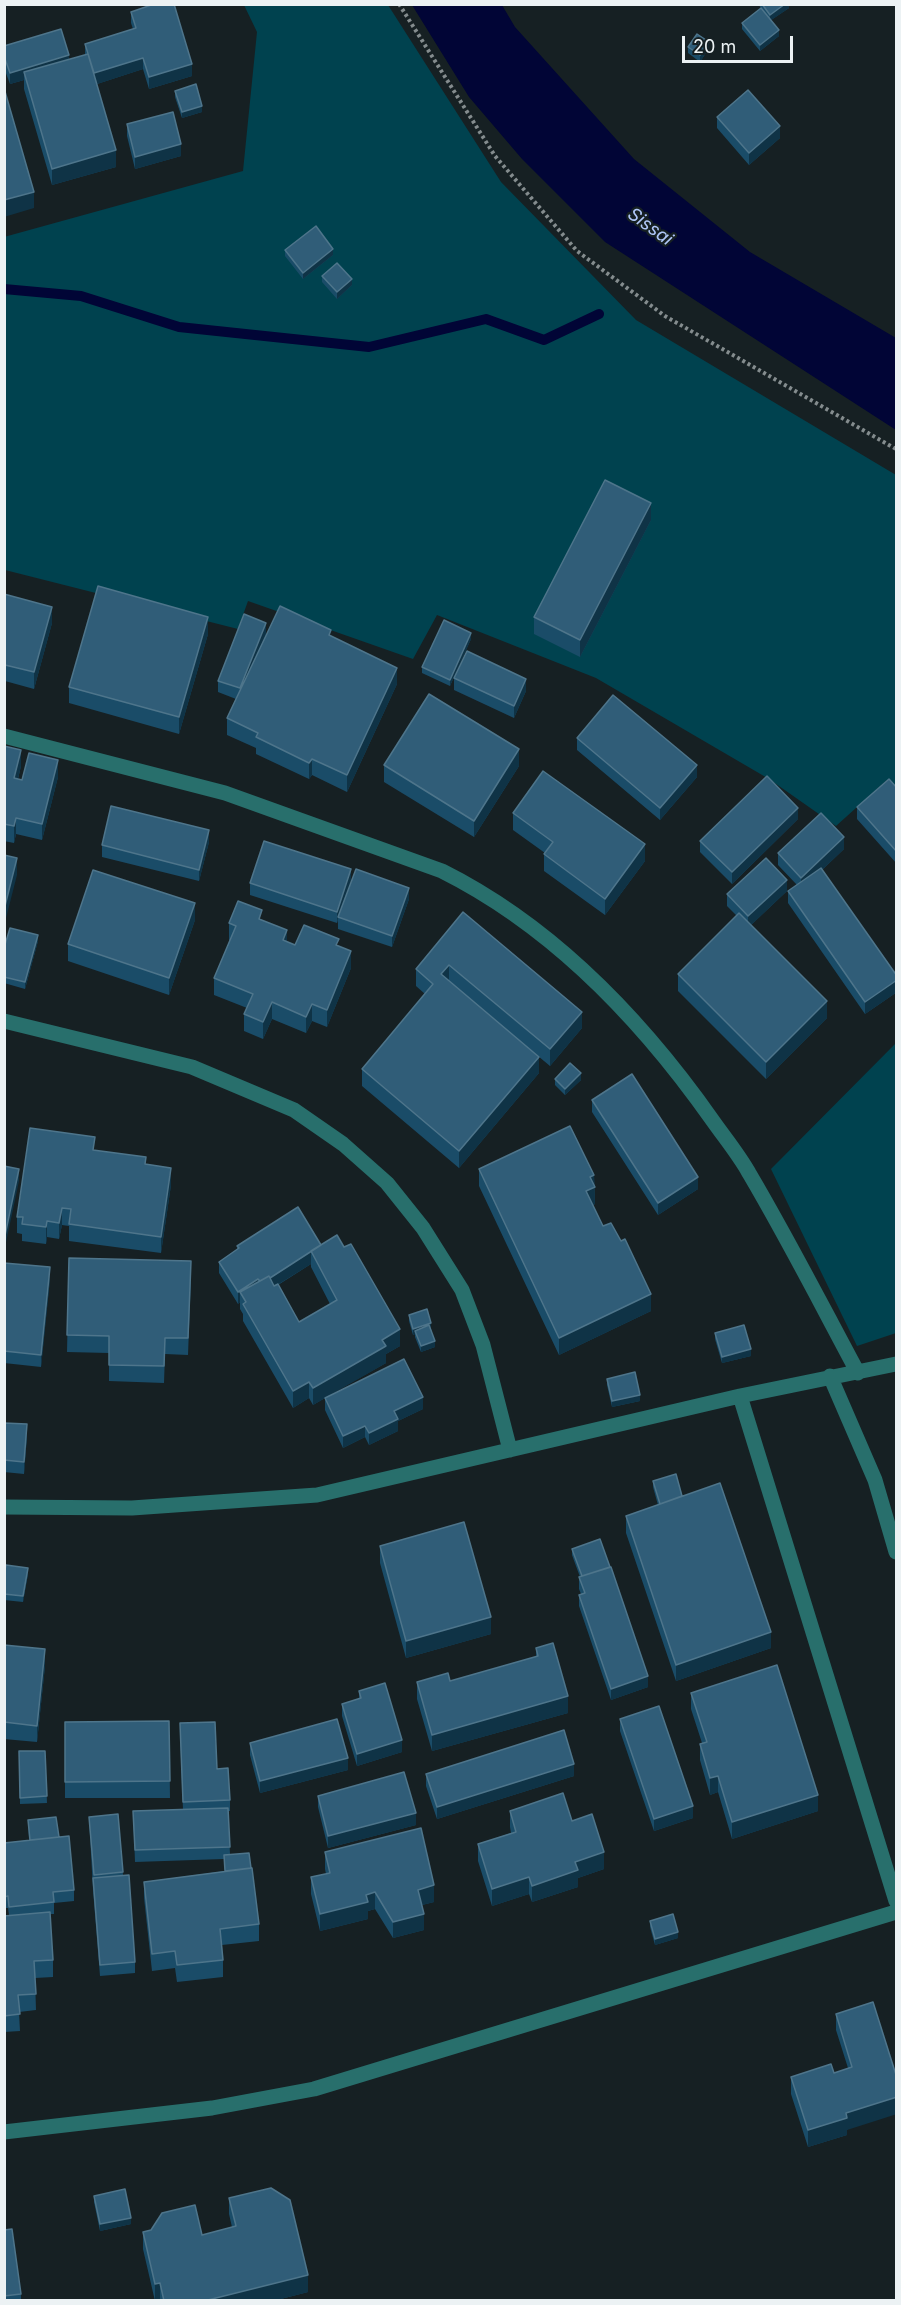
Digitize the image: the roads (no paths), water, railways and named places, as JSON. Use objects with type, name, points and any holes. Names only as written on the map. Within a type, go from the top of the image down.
[{"type":"street","points":[[4,736],[225,793],[442,871],[475,887],[545,938],[627,1010],[683,1078],[748,1172],[858,1373]]},
{"type":"street","points":[[4,1021],[192,1067],[294,1110],[343,1144],[387,1183],[423,1228],[462,1290],[483,1345],[510,1450]]},
{"type":"street","points":[[4,1507],[132,1508],[317,1495],[740,1396],[897,1364]]},
{"type":"street","points":[[830,1376],[875,1480],[897,1551]]},
{"type":"street","points":[[740,1396],[897,1901]]},
{"type":"street","points":[[4,2132],[212,2108],[314,2089],[897,1912]]},
{"type":"water","name":"Sissai","points":[[412,5],[502,5],[515,27],[634,159],[750,252],[896,338],[896,430],[605,242],[522,159],[469,97]]},
{"type":"waterway","points":[[4,289],[81,296],[179,327],[369,347],[486,319],[544,340],[599,314]]}]
